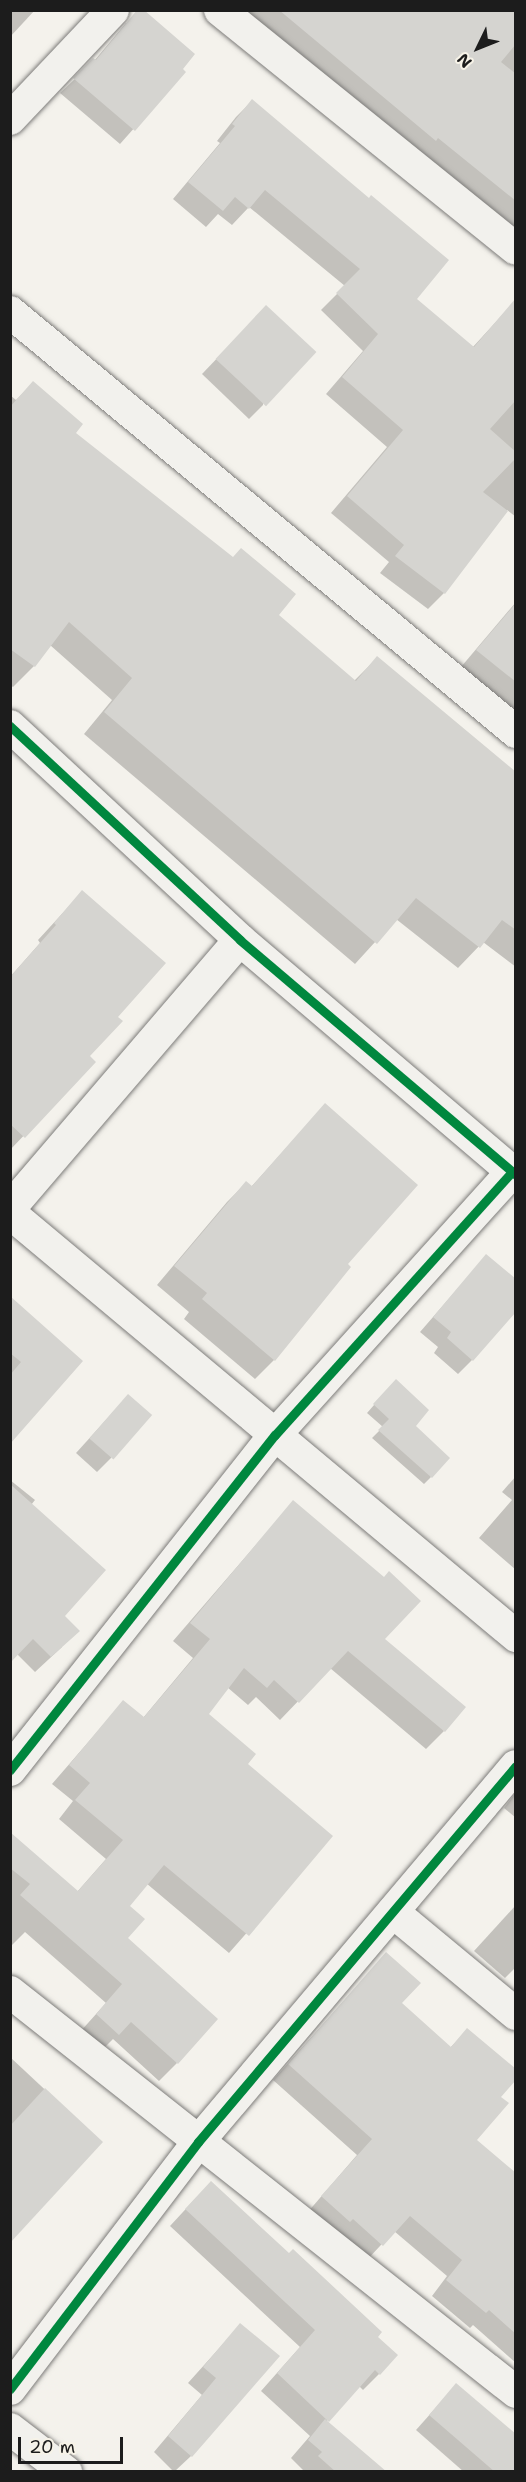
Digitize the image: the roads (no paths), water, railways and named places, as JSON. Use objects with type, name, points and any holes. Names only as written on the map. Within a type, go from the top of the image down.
[{"type":"street","points":[[10,119],[113,10]]},
{"type":"street","points":[[220,10],[516,249]]},
{"type":"street","points":[[10,312],[516,732]]},
{"type":"street","points":[[10,726],[240,940],[514,1174],[275,1436],[10,1770]]},
{"type":"street","points":[[10,1208],[240,940]]},
{"type":"street","points":[[10,1213],[516,1636]]},
{"type":"street","points":[[10,2389],[198,2142],[516,1766]]},
{"type":"street","points":[[393,1912],[516,2014]]},
{"type":"street","points":[[10,1992],[516,2392]]},
{"type":"street","points":[[10,2429],[66,2472]]}]
